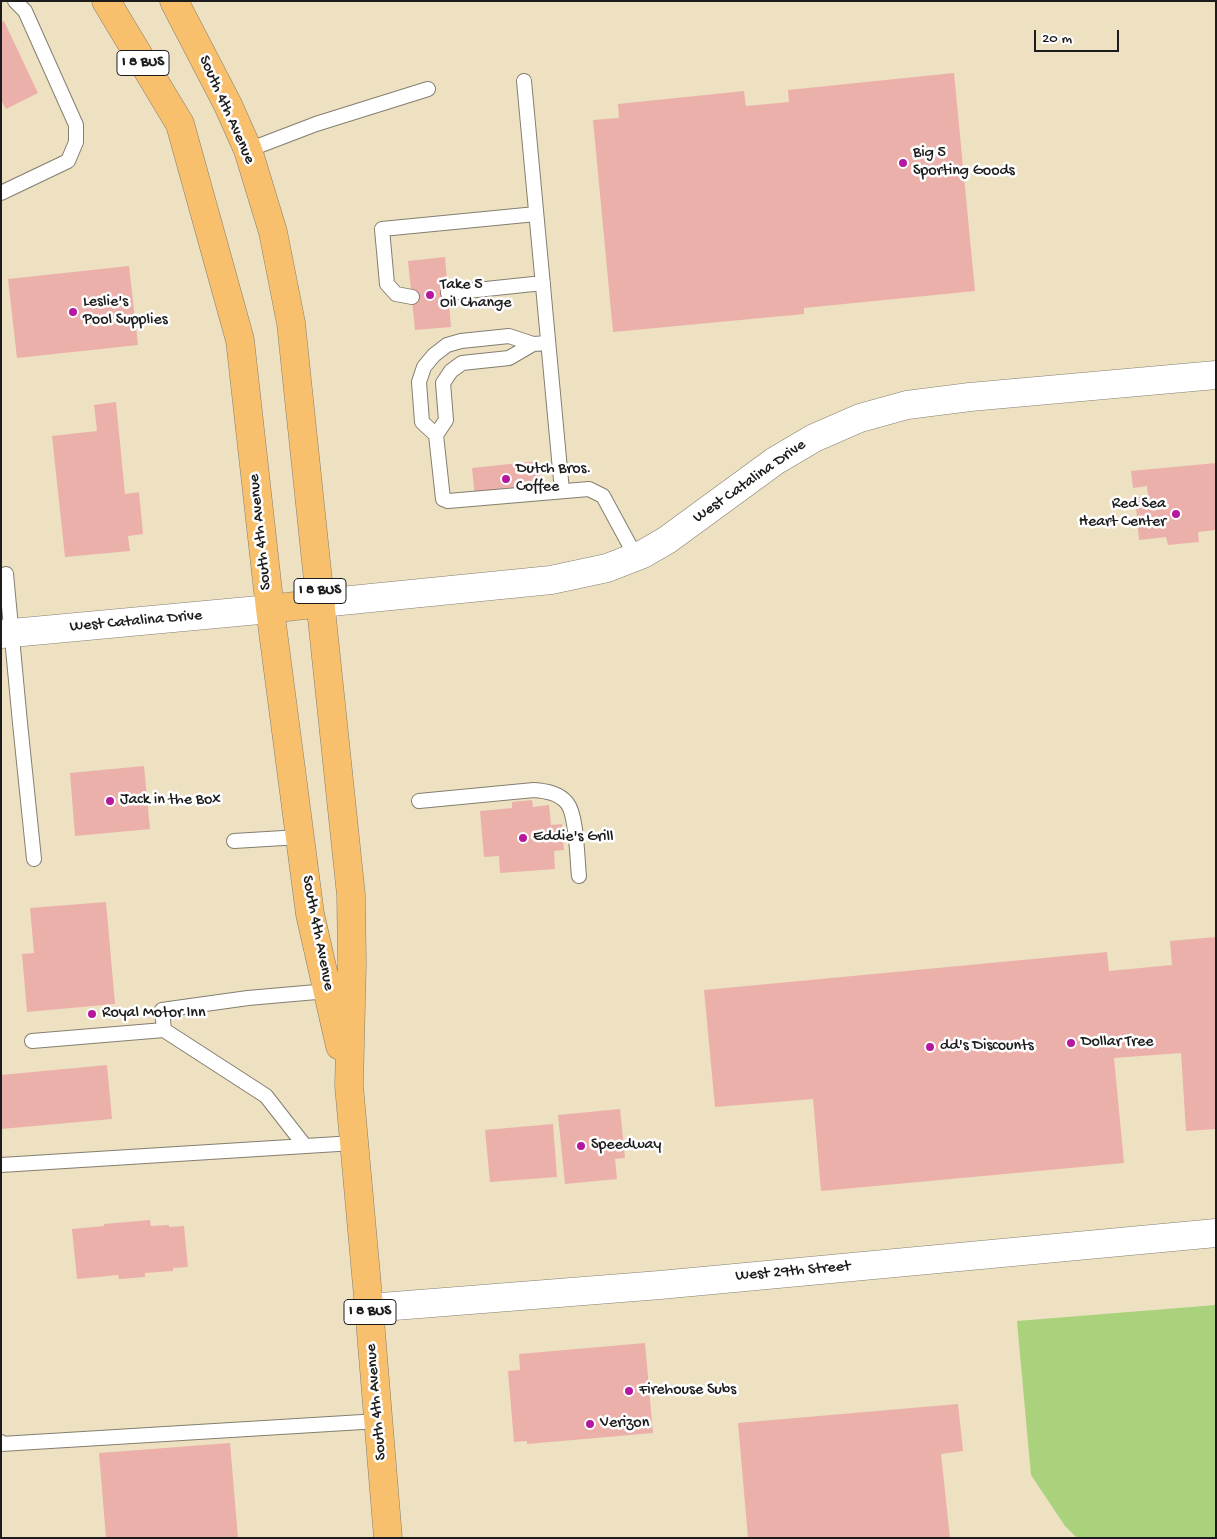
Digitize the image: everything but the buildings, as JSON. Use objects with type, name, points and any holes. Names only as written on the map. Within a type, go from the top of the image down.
[{"type":"main road","name":"South 4th Avenue","points":[[106,1],[180,124],[240,340],[270,609],[310,914],[349,1086]]},
{"type":"main road","name":"South 4th Avenue","points":[[174,1],[228,105],[248,150],[272,232],[291,323],[351,895],[352,963],[349,1086],[370,1308],[388,1538]]},
{"type":"main road","points":[[270,609],[321,603]]},
{"type":"street","name":"West Catalina Drive","points":[[321,603],[551,580],[607,568],[636,557],[667,540],[776,462],[814,438],[860,418],[907,405],[970,397],[1216,375]]},
{"type":"street","name":"West Catalina Drive","points":[[6,634],[270,609]]},
{"type":"street","name":"West 29th Street","points":[[370,1308],[660,1285],[1216,1233]]},
{"type":"lane","points":[[1,193],[68,160],[76,142],[76,125],[24,11],[15,1]]},
{"type":"lane","points":[[524,82],[562,490]]},
{"type":"lane","points":[[248,150],[316,124],[428,89]]},
{"type":"lane","points":[[412,296],[396,294],[387,284],[382,229],[536,214]]},
{"type":"lane","points":[[448,293],[543,283]]},
{"type":"lane","points":[[436,436],[422,422],[419,382],[424,367],[434,354],[447,345],[461,341],[509,336],[533,344],[548,343]]},
{"type":"lane","points":[[533,344],[509,358],[462,363],[451,370],[443,383],[446,420],[436,436],[443,499],[448,502],[562,490],[590,489],[603,496],[636,557]]},
{"type":"lane","points":[[6,574],[6,634],[34,859]]},
{"type":"lane","points":[[419,801],[534,790],[550,792],[567,802],[573,818],[579,876]]},
{"type":"lane","points":[[234,842],[300,837]]},
{"type":"lane","points":[[164,1030],[162,1010],[248,998],[328,991]]},
{"type":"lane","points":[[32,1041],[164,1030],[266,1096],[305,1146]]},
{"type":"lane","points":[[1,1165],[354,1143]]},
{"type":"lane","points":[[1,1442],[1,1444],[379,1422]]},
{"type":"green space","points":[[1216,1305],[1216,1538],[1077,1538],[1065,1526],[1031,1475],[1017,1321]]},
{"type":"place","name":"Big 5 Sporting Goods","points":[[903,163]]},
{"type":"place","name":"Take 5 Oil Change","points":[[430,295]]},
{"type":"place","name":"Leslie's Pool Supplies","points":[[73,312]]},
{"type":"place","name":"Dutch Bros. Coffee","points":[[506,479]]},
{"type":"place","name":"Red Sea Heart Center","points":[[1176,514]]},
{"type":"place","name":"Jack in the Box","points":[[110,801]]},
{"type":"place","name":"Eddie's Grill","points":[[523,838]]},
{"type":"place","name":"Royal Motor Inn","points":[[92,1014]]},
{"type":"place","name":"Dollar Tree","points":[[1071,1043]]},
{"type":"place","name":"dd's Discounts","points":[[930,1047]]},
{"type":"place","name":"Speedway","points":[[581,1146]]},
{"type":"place","name":"Firehouse Subs","points":[[629,1391]]},
{"type":"place","name":"Verizon","points":[[590,1424]]}]
